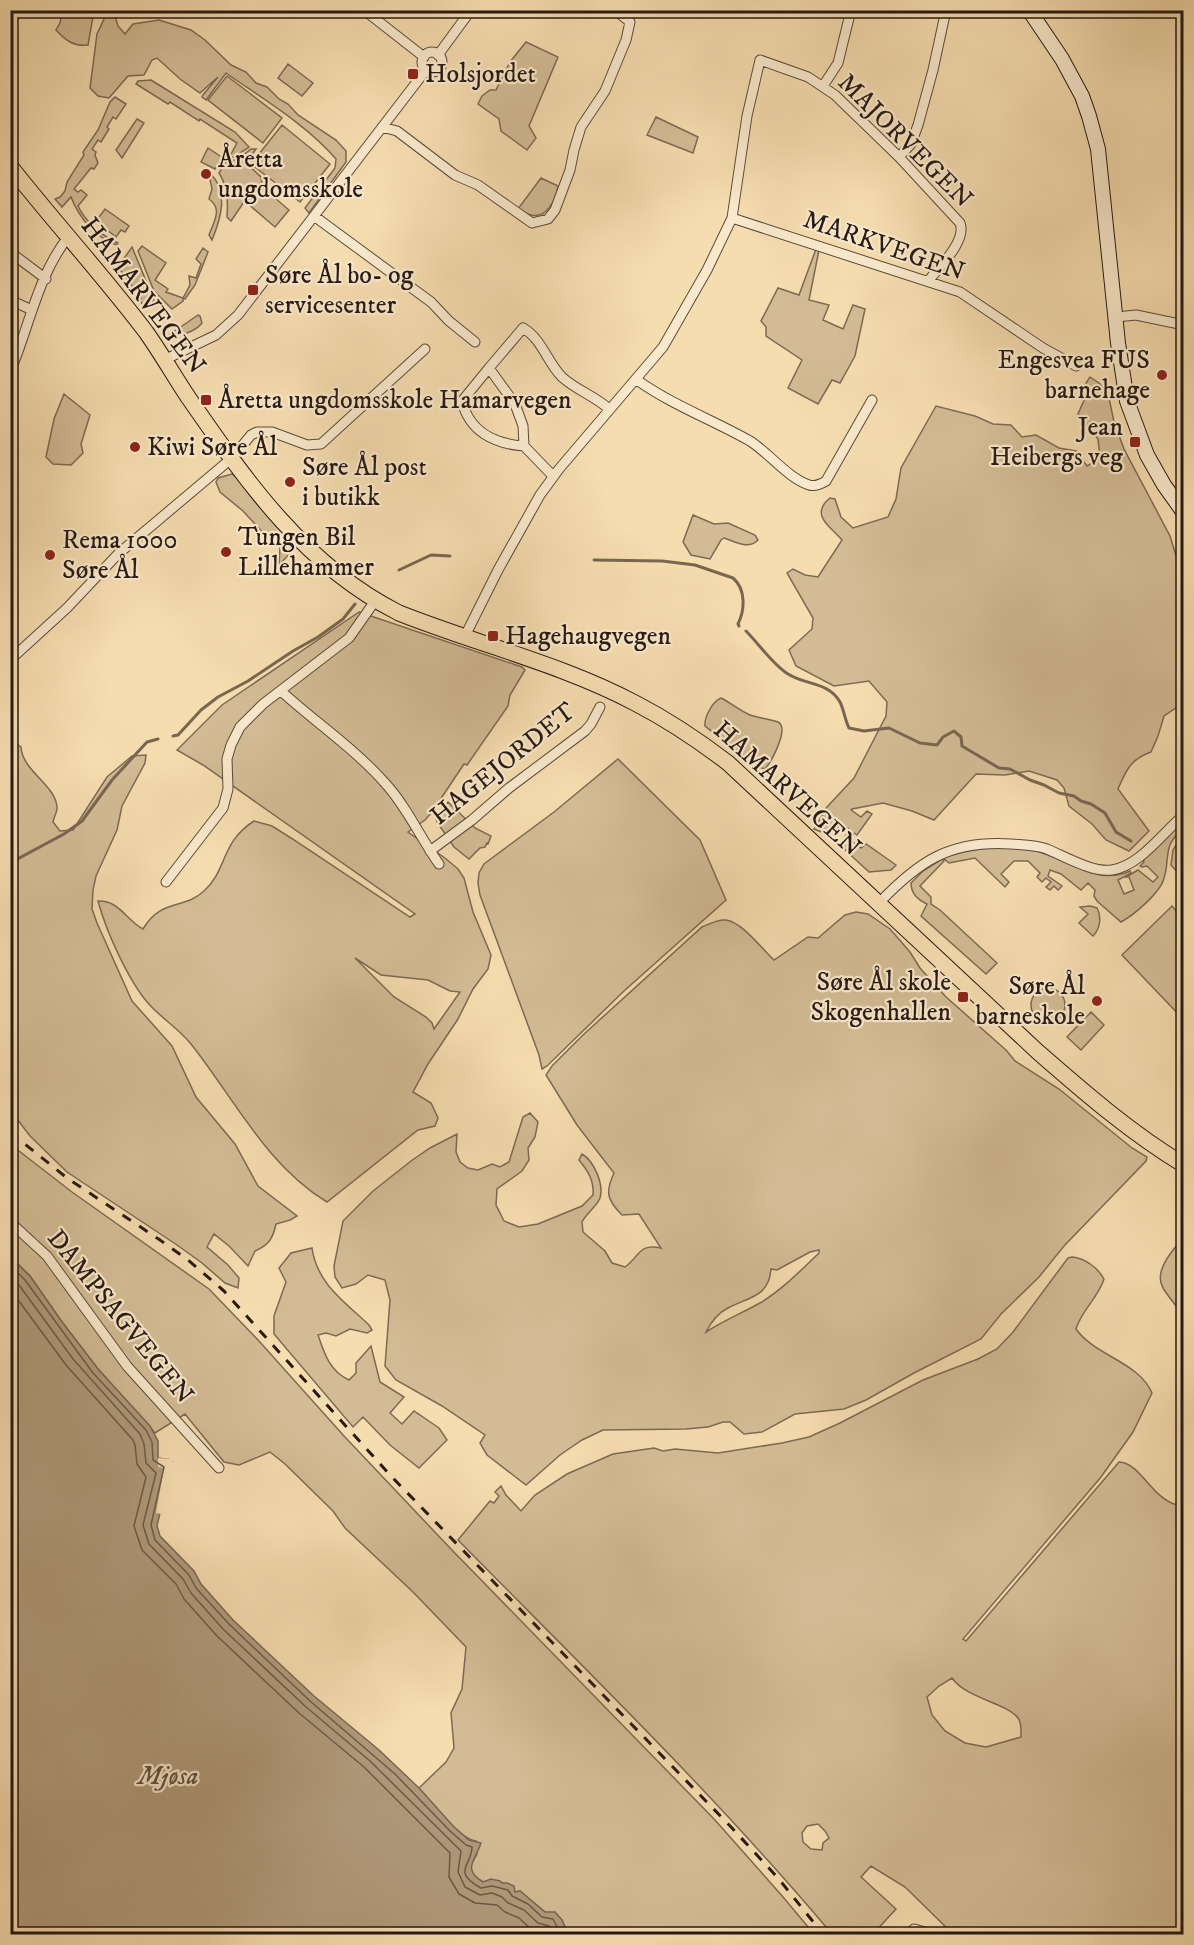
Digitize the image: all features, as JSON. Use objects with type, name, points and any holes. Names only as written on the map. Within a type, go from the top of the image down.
[{"type":"main road","name":"HAMARVEGEN","points":[[12,170],[69,236],[146,332],[232,458],[271,509],[304,545],[341,578],[375,601],[399,613],[601,687],[634,702],[682,729],[728,763],[1090,1098],[1155,1147],[1184,1165]]},
{"type":"street","points":[[364,10],[424,57]]},
{"type":"street","points":[[438,55],[471,10]]},
{"type":"street","points":[[382,127],[397,131],[455,175],[478,185],[532,223],[548,219],[563,192],[581,128],[605,91],[629,33],[630,22],[615,10]]},
{"type":"street","points":[[823,86],[843,51],[852,10]]},
{"type":"street","points":[[898,157],[911,144],[918,125],[946,10]]},
{"type":"street","points":[[1029,10],[1062,59],[1082,96],[1089,116],[1098,149],[1124,386],[1136,428],[1147,455],[1164,486],[1184,513]]},
{"type":"street","points":[[432,52],[438,55],[442,61],[440,68],[434,72],[426,70],[423,65],[424,57],[432,52]]},
{"type":"street","name":"MAJORVEGEN","points":[[732,218],[747,116],[760,60],[808,77],[823,86],[898,157],[954,216],[962,229],[958,242],[928,280]]},
{"type":"street","points":[[164,360],[216,335],[238,315],[426,70]]},
{"type":"street","points":[[392,114],[397,131]]},
{"type":"street","points":[[314,216],[431,302],[444,317],[475,342]]},
{"type":"street","points":[[464,638],[524,523],[553,476],[609,409],[637,380],[669,338],[707,270],[732,218]]},
{"type":"street","name":"MARKVEGEN","points":[[732,218],[960,291],[1043,348],[1076,366]]},
{"type":"street","points":[[10,372],[32,310],[69,236]]},
{"type":"street","points":[[10,252],[46,279]]},
{"type":"street","points":[[10,300],[32,310]]},
{"type":"street","points":[[1116,317],[1136,315],[1184,325]]},
{"type":"street","points":[[553,476],[524,446],[489,437],[472,424],[467,417],[462,401],[500,353],[523,328],[536,340],[563,378],[602,402],[609,409]]},
{"type":"street","points":[[10,660],[67,608],[118,554],[232,458],[251,435],[257,432],[272,432],[307,445],[321,444],[424,349]]},
{"type":"street","points":[[489,368],[515,404],[523,426],[524,446]]},
{"type":"street","points":[[637,380],[675,403],[751,442],[807,484],[820,484],[826,481],[872,400]]},
{"type":"street","points":[[166,882],[223,808],[228,789],[228,759],[236,734],[245,720],[349,638],[375,601]]},
{"type":"street","name":"HAGEJORDET","points":[[281,691],[386,784],[439,864]]},
{"type":"street","name":"HAGEJORDET","points":[[429,851],[585,731],[600,707]]},
{"type":"street","points":[[879,903],[929,860],[952,849],[970,846],[1032,845],[1098,869],[1114,870],[1130,863],[1184,815]]},
{"type":"street","name":"DAMPSAGVEGEN","points":[[10,1221],[47,1256],[127,1366],[219,1468]]},
{"type":"street","points":[[908,1935],[914,1929],[933,1935]]},
{"type":"shaded area","points":[[62,11],[94,11],[88,45],[70,42],[56,30]]},
{"type":"shaded area","points":[[115,16],[118,26],[125,34],[133,24],[159,20],[191,30],[231,65],[246,72],[256,83],[267,87],[298,115],[336,140],[346,151],[346,162],[309,213],[305,208],[335,168],[336,159],[298,124],[226,73],[206,100],[202,97],[203,95],[218,77],[200,93],[157,58],[152,60],[144,75],[128,76],[109,98],[98,96],[90,88],[97,34],[105,17]]},
{"type":"shaded area","points":[[526,42],[558,57],[529,126],[536,138],[527,150],[501,131],[499,119],[478,104],[482,96],[490,90],[496,90],[510,62]]},
{"type":"shaded area","points":[[288,64],[313,83],[302,96],[278,78]]},
{"type":"shaded area","points":[[227,76],[282,118],[263,143],[208,100]]},
{"type":"shaded area","points":[[151,80],[235,132],[249,147],[234,157],[221,161],[215,169],[201,162],[208,148],[223,158],[227,152],[231,154],[237,143],[200,119],[199,121],[136,84],[138,81]]},
{"type":"shaded area","points":[[115,97],[126,104],[116,119],[113,117],[101,142],[98,140],[92,149],[96,152],[98,163],[74,189],[78,192],[81,190],[87,195],[78,206],[85,217],[101,233],[118,243],[117,245],[102,238],[89,226],[71,197],[62,207],[55,199],[65,191],[67,182],[98,130],[110,102]]},
{"type":"shaded area","points":[[656,117],[698,137],[693,153],[647,135]]},
{"type":"shaded area","points":[[137,119],[144,123],[122,158],[116,150]]},
{"type":"shaded area","points":[[282,125],[330,164],[300,202],[251,164]]},
{"type":"shaded area","points":[[251,149],[256,149],[246,163],[261,177],[262,182],[246,199],[231,221],[227,217],[227,194],[219,173],[225,163],[238,159]]},
{"type":"shaded area","points":[[210,173],[220,188],[222,205],[212,240],[209,235],[215,220],[216,207],[209,199],[212,189]]},
{"type":"shaded area","points":[[541,178],[558,186],[555,197],[550,207],[542,214],[529,215],[518,209]]},
{"type":"shaded area","points":[[261,186],[289,210],[275,227],[247,203]]},
{"type":"shaded area","points":[[105,209],[129,226],[125,232],[121,230],[116,237],[96,221]]},
{"type":"shaded area","points":[[142,246],[166,263],[155,280],[168,289],[166,292],[183,298],[183,301],[172,309],[154,291],[138,251]]},
{"type":"shaded area","points":[[132,247],[154,300],[145,307],[118,267]]},
{"type":"shaded area","points":[[203,248],[208,252],[195,285],[185,299],[183,298],[190,285],[189,276],[196,278],[201,264],[196,259]]},
{"type":"shaded area","points":[[816,249],[819,250],[809,300],[829,305],[823,320],[843,329],[853,305],[865,309],[855,356],[840,383],[832,380],[818,404],[788,388],[802,360],[766,336],[766,327],[761,321],[778,288],[799,295]]},
{"type":"shaded area","points":[[198,315],[202,323],[195,329],[182,334],[169,335]]},
{"type":"shaded area","points":[[1090,377],[1108,393],[1114,422],[1124,449],[1170,536],[1183,578],[1183,703],[1164,716],[1151,752],[1130,766],[1118,789],[1149,831],[1129,851],[1106,840],[1092,824],[1069,806],[1064,788],[1057,780],[1029,771],[1005,775],[976,774],[934,820],[883,803],[852,809],[861,817],[867,811],[872,814],[857,835],[854,833],[850,840],[861,848],[866,844],[896,865],[891,870],[869,872],[841,846],[849,829],[841,823],[832,836],[814,829],[827,807],[854,778],[886,716],[887,702],[869,681],[834,686],[796,666],[789,650],[812,629],[813,618],[787,573],[793,569],[805,575],[818,577],[842,540],[822,515],[821,510],[830,498],[835,499],[841,517],[853,528],[888,517],[896,499],[901,468],[936,406],[975,416],[993,424],[1011,425],[1022,437],[1036,435],[1059,448],[1076,451],[1087,466],[1100,458],[1098,439],[1078,414],[1089,389],[1086,383]]},
{"type":"shaded area","points":[[64,394],[90,415],[81,444],[83,453],[71,465],[53,464],[46,457],[54,419]]},
{"type":"shaded area","points":[[232,474],[243,483],[297,546],[279,565],[280,547],[220,492],[216,482],[218,478]]},
{"type":"shaded area","points":[[693,515],[714,524],[728,523],[755,535],[758,540],[746,545],[724,538],[710,559],[691,555],[683,542]]},
{"type":"shaded area","points":[[359,612],[522,667],[525,670],[510,695],[508,706],[467,765],[464,764],[425,820],[408,832],[458,869],[464,878],[473,912],[491,955],[488,969],[473,989],[458,1019],[428,1064],[413,1092],[431,1103],[438,1118],[435,1126],[418,1130],[327,1202],[305,1187],[268,1150],[191,1044],[140,993],[119,955],[98,901],[117,907],[143,929],[150,919],[165,908],[189,901],[204,891],[212,883],[235,838],[254,821],[272,826],[410,917],[415,914],[203,765],[177,750],[222,705]],"holes":[[[355,958],[381,975],[428,980],[450,991],[460,992],[434,1029],[426,1017],[394,997]]]},
{"type":"shaded area","points":[[721,698],[746,713],[778,722],[781,725],[781,738],[765,769],[756,766],[705,726],[710,710]]},
{"type":"shaded area","points":[[10,738],[21,747],[27,764],[52,793],[57,808],[53,822],[60,831],[73,830],[107,777],[132,756],[146,755],[145,763],[122,806],[117,830],[96,876],[92,909],[132,1001],[172,1046],[196,1097],[235,1144],[258,1186],[297,1216],[276,1224],[270,1240],[255,1251],[248,1266],[214,1234],[207,1247],[239,1278],[238,1288],[225,1283],[177,1245],[67,1172],[30,1136],[11,1111]]},
{"type":"shaded area","points":[[618,759],[700,840],[726,900],[624,991],[542,1069],[539,1055],[480,895],[479,873],[484,864],[554,812]]},
{"type":"shaded area","points":[[448,802],[475,828],[491,836],[488,844],[480,848],[469,859],[454,847],[437,822],[436,817]]},
{"type":"shaded area","points":[[1183,820],[1182,827],[1170,845],[1162,884],[1146,903],[1121,922],[1097,901],[1094,896],[1095,890],[1088,883],[1081,890],[1061,874],[1050,870],[1048,876],[1062,886],[1058,890],[1054,886],[1050,890],[1046,887],[1051,882],[1046,878],[1042,882],[1037,877],[1040,873],[1028,861],[1014,861],[1001,874],[1009,882],[1005,887],[975,858],[949,863],[943,858],[989,848],[1036,851],[1094,873],[1118,875],[1130,871],[1131,873],[1118,880],[1124,894],[1134,890],[1129,877],[1126,877],[1138,870],[1153,882],[1158,877],[1147,866],[1140,866],[1144,862],[1143,858]]},
{"type":"shaded area","points":[[1183,834],[1183,878],[1171,865],[1173,850]]},
{"type":"shaded area","points":[[942,859],[944,861],[920,886],[931,897],[931,904],[997,963],[986,974],[921,916],[927,904],[916,896],[911,883],[923,871]]},
{"type":"shaded area","points":[[1172,906],[1183,919],[1183,1019],[1122,955]]},
{"type":"shaded area","points":[[1080,907],[1097,908],[1100,919],[1093,936],[1079,923],[1088,914]]},
{"type":"shaded area","points":[[856,912],[868,914],[890,929],[946,997],[1006,1050],[1015,1061],[1059,1089],[1132,1148],[1147,1157],[1146,1161],[1064,1246],[1039,1277],[1001,1314],[981,1339],[866,1400],[844,1409],[795,1414],[762,1432],[744,1434],[730,1422],[686,1429],[603,1430],[582,1440],[560,1455],[526,1485],[487,1455],[480,1443],[485,1435],[442,1406],[396,1380],[385,1366],[390,1300],[385,1280],[368,1275],[356,1284],[342,1288],[335,1277],[334,1266],[343,1221],[373,1191],[411,1161],[457,1134],[456,1152],[460,1162],[468,1168],[478,1170],[492,1164],[500,1167],[509,1162],[523,1117],[530,1113],[538,1122],[535,1137],[528,1148],[529,1160],[522,1171],[497,1189],[496,1205],[504,1221],[519,1227],[538,1224],[582,1206],[593,1195],[593,1190],[590,1176],[579,1160],[582,1154],[594,1167],[601,1186],[599,1201],[582,1222],[583,1232],[605,1251],[612,1263],[625,1267],[644,1249],[661,1248],[639,1214],[622,1215],[613,1205],[609,1196],[609,1185],[614,1173],[577,1125],[546,1075],[584,1034],[702,927],[720,920],[732,922],[745,931],[774,960],[808,937],[818,938],[845,915]],"holes":[[[819,1250],[819,1253],[768,1298],[706,1332],[721,1312],[762,1291],[771,1269],[777,1270],[810,1252]]]},
{"type":"shaded area","points":[[1048,988],[1060,993],[1065,1005],[1060,1017],[1048,1022],[1036,1017],[1031,1005],[1036,993]]},
{"type":"shaded area","points":[[1091,1012],[1104,1025],[1081,1050],[1067,1037]]},
{"type":"shaded area","points":[[10,1144],[72,1192],[209,1289],[450,1548],[715,1820],[814,1934],[568,1934],[562,1920],[545,1912],[520,1891],[515,1892],[502,1883],[483,1882],[474,1877],[471,1865],[477,1854],[476,1841],[469,1839],[454,1827],[419,1788],[446,1762],[454,1748],[451,1713],[462,1689],[466,1647],[413,1592],[345,1528],[333,1511],[270,1452],[239,1465],[224,1462],[185,1414],[155,1433],[98,1369],[30,1276],[11,1257]]},
{"type":"shaded area","points":[[1183,1238],[1183,1316],[1163,1288],[1160,1275],[1174,1248]]},
{"type":"shaded area","points":[[312,1248],[315,1261],[326,1282],[372,1330],[367,1333],[350,1329],[336,1336],[326,1333],[318,1335],[332,1367],[342,1377],[349,1380],[356,1373],[356,1363],[371,1346],[380,1382],[404,1397],[390,1413],[402,1424],[414,1411],[439,1428],[447,1440],[419,1468],[390,1445],[363,1417],[353,1427],[274,1334],[274,1316],[286,1282],[279,1268],[291,1253]]},
{"type":"shaded area","points":[[1068,1258],[1077,1258],[1095,1267],[1104,1279],[1076,1329],[1094,1346],[1137,1374],[1146,1382],[1152,1393],[1133,1432],[1101,1477],[963,1639],[966,1641],[1119,1462],[1134,1468],[1168,1501],[1177,1505],[1183,1494],[1183,1934],[953,1934],[905,1887],[871,1866],[861,1877],[896,1909],[873,1934],[832,1934],[788,1882],[696,1782],[458,1540],[490,1501],[494,1503],[499,1496],[495,1492],[501,1486],[521,1511],[535,1495],[567,1474],[613,1454],[654,1448],[663,1451],[675,1449],[718,1453],[809,1437],[840,1423],[923,1380],[978,1359],[997,1349],[1013,1332]],"holes":[[[952,1678],[967,1691],[1004,1708],[1018,1718],[1021,1737],[986,1747],[965,1743],[945,1731],[932,1715],[927,1697]],[[818,1824],[829,1838],[823,1843],[822,1850],[811,1849],[803,1842],[802,1833],[807,1826]]]},
{"type":"water","name":"Mjøsa","points":[[10,1257],[30,1276],[98,1369],[150,1426],[158,1441],[158,1458],[172,1460],[157,1526],[160,1536],[194,1571],[201,1584],[233,1620],[314,1696],[379,1750],[419,1788],[454,1827],[469,1840],[481,1843],[472,1864],[473,1873],[477,1877],[483,1882],[491,1879],[514,1886],[515,1892],[520,1891],[545,1912],[555,1912],[562,1920],[568,1934],[11,1934]]},
{"type":"pier","points":[[158,1458],[173,1459],[161,1514],[156,1513],[164,1468],[158,1467]]},
{"type":"waterway","points":[[399,570],[431,555],[450,556]]},
{"type":"waterway","points":[[594,560],[662,561],[695,565],[733,578],[740,588],[743,600],[739,626]]},
{"type":"waterway","points":[[173,736],[178,735],[201,710],[218,697],[318,637],[343,619],[355,604]]},
{"type":"waterway","points":[[746,631],[782,670],[795,678],[830,691],[840,702],[849,728],[864,731],[889,728],[920,743],[937,745],[943,737],[954,731],[961,737],[962,746],[999,768],[1010,769],[1059,793],[1074,796],[1091,804],[1105,813],[1116,832],[1131,841]]},
{"type":"waterway","points":[[10,863],[64,834],[82,821],[112,780],[147,742],[158,739]]},
{"type":"railway","points":[[10,1132],[67,1178],[188,1260],[224,1291],[391,1476],[732,1828],[778,1878],[823,1934]]},
{"type":"place","name":"Holsjordet","points":[[413,74]]},
{"type":"place","name":"Åretta ungdomsskole","points":[[206,174]]},
{"type":"place","name":"Søre Ål bo- og servicesenter","points":[[253,290]]},
{"type":"place","name":"Engesvea FUS barnehage","points":[[1162,375]]},
{"type":"place","name":"Åretta ungdomsskole Hamarvegen","points":[[206,400]]},
{"type":"place","name":"Jean Heibergs veg","points":[[1135,442]]},
{"type":"place","name":"Kiwi Søre Ål","points":[[135,447]]},
{"type":"place","name":"Søre Ål post i butikk","points":[[290,482]]},
{"type":"place","name":"Tungen Bil Lillehammer","points":[[226,552]]},
{"type":"place","name":"Rema 1000 Søre Ål","points":[[50,555]]},
{"type":"place","name":"Hagehaugvegen","points":[[493,636]]},
{"type":"place","name":"Søre Ål skole Skogenhallen","points":[[963,997]]},
{"type":"place","name":"Søre Ål barneskole","points":[[1097,1001]]}]
